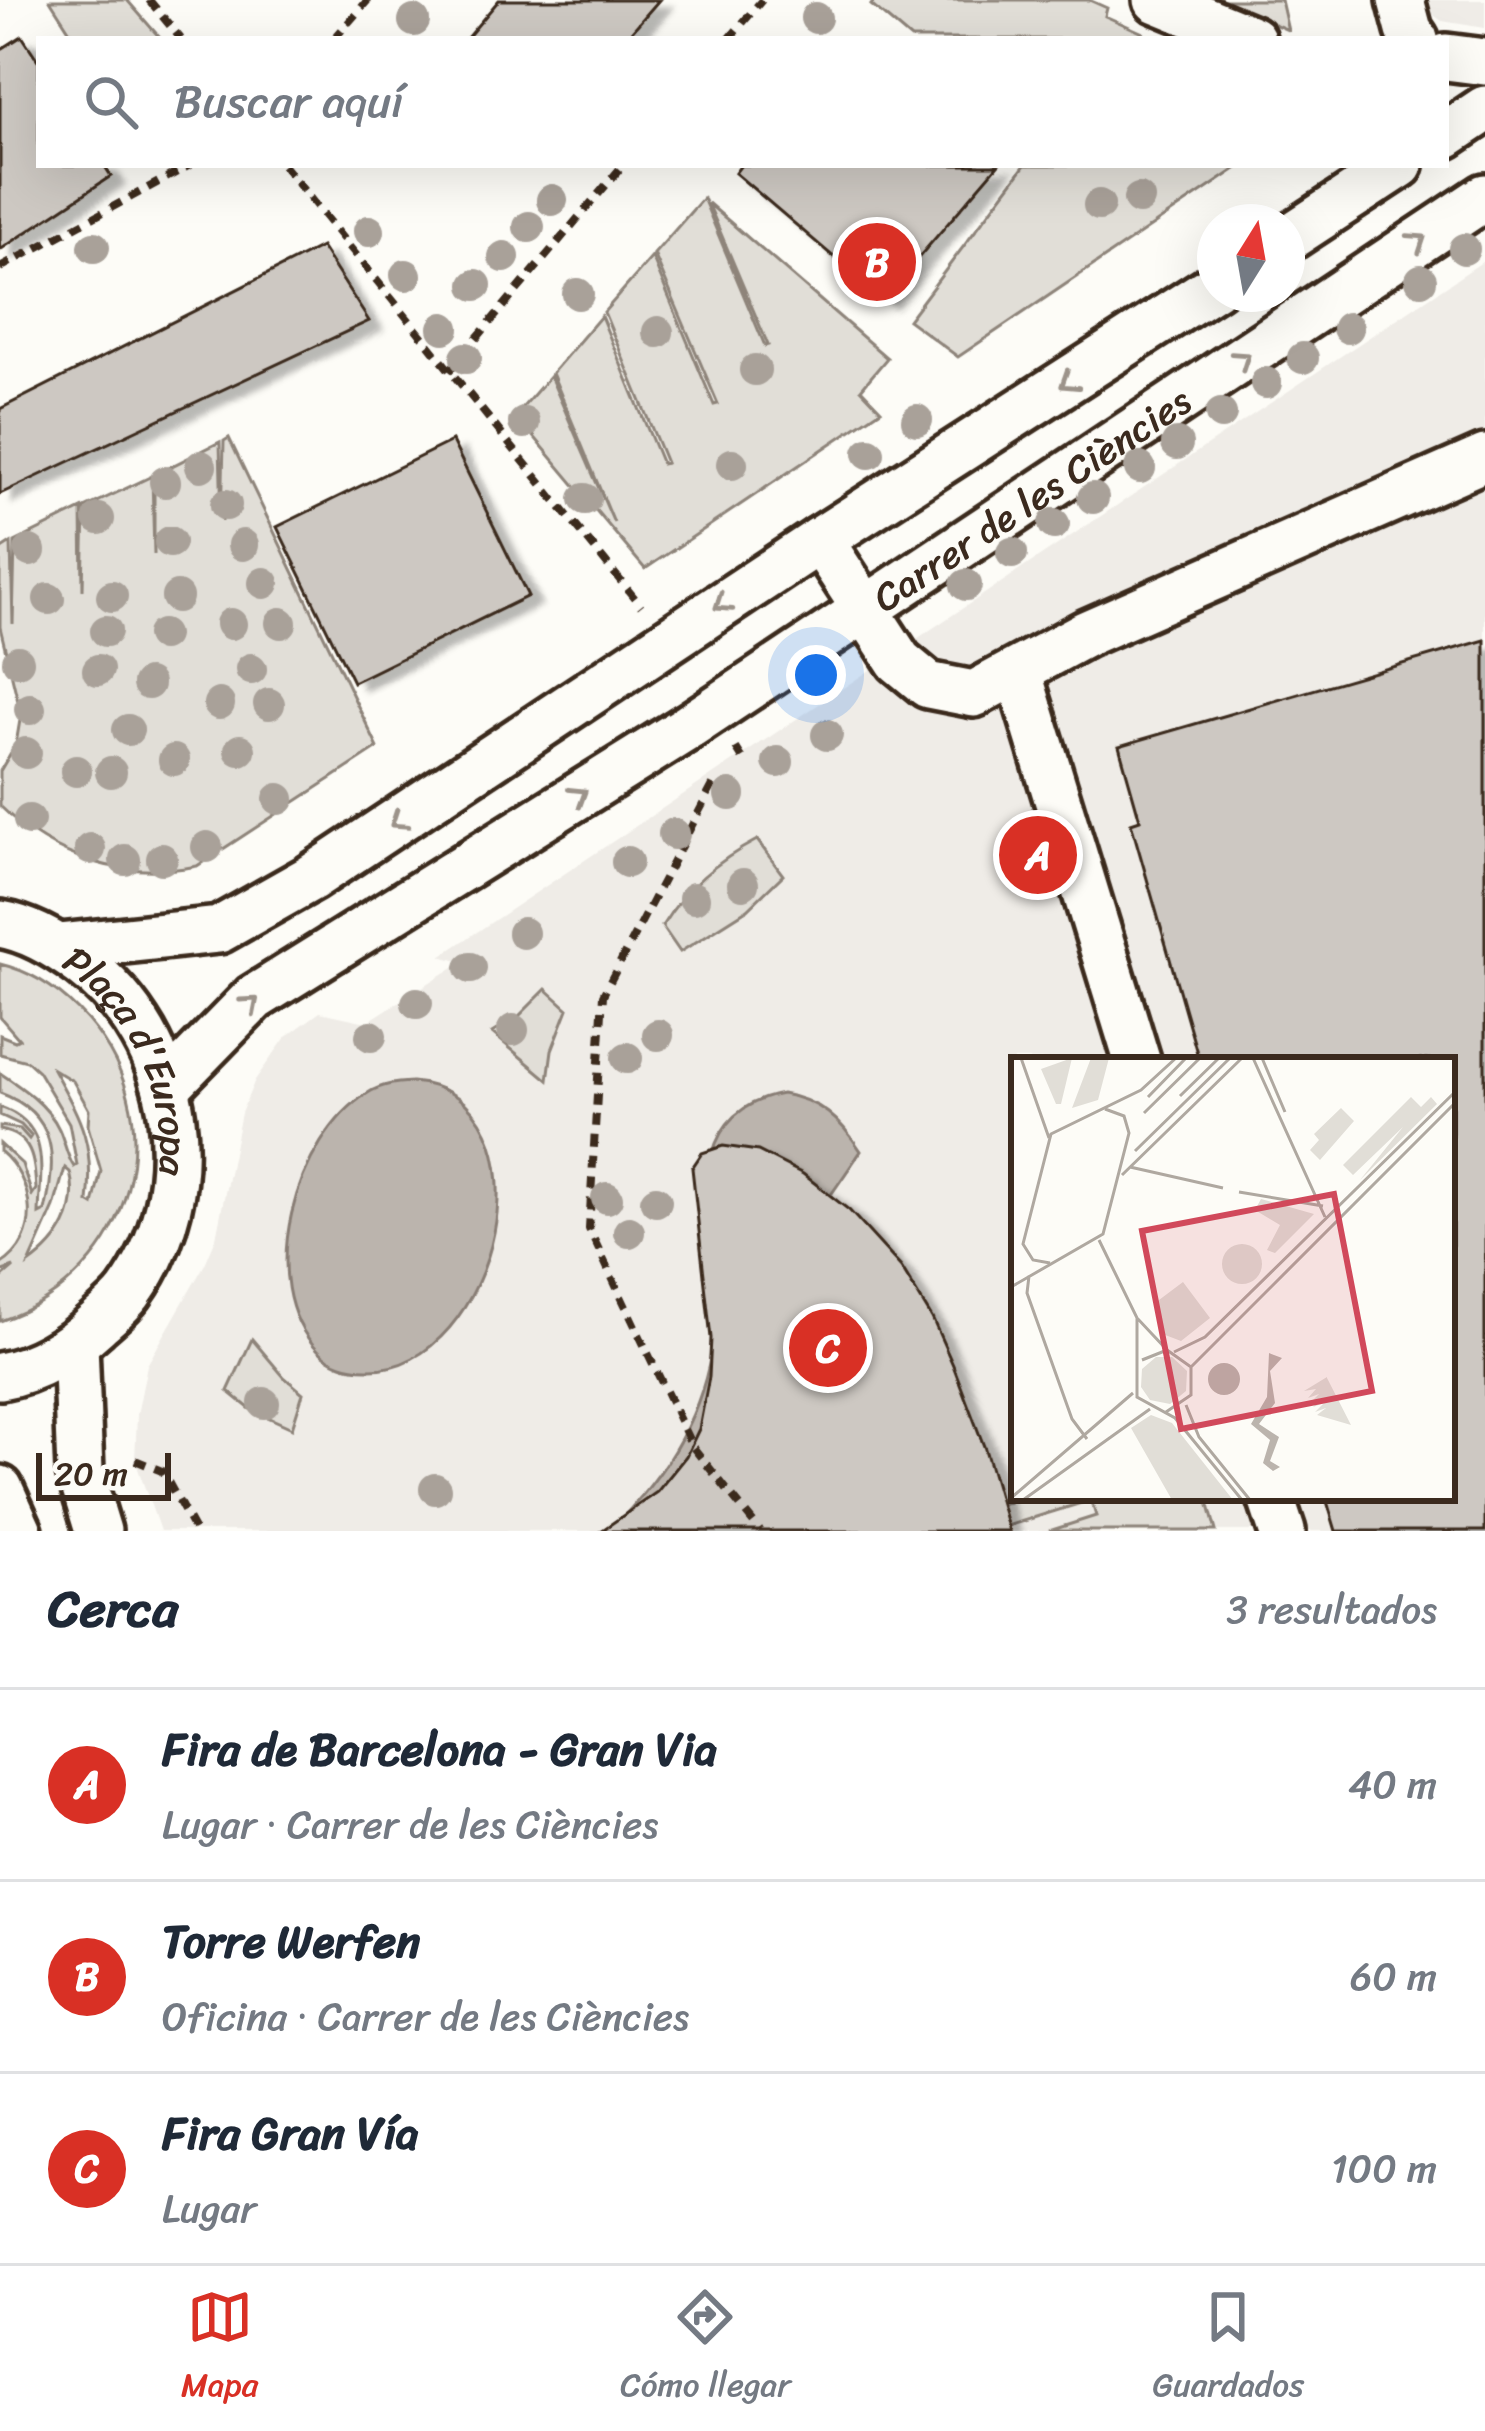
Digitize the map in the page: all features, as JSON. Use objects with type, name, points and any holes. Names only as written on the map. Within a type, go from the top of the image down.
[{"type":"street","points":[[1157,0],[1245,36]]},
{"type":"street","points":[[1376,0],[1384,36]]},
{"type":"street","points":[[1401,0],[1413,36]]},
{"type":"street","points":[[1449,57],[1485,62]]},
{"type":"street","points":[[1449,96],[1485,96]]},
{"type":"street","points":[[1449,133],[1485,110]]},
{"type":"street","points":[[1305,226],[1386,170]]},
{"type":"street","name":"Carrer de les Ciències","points":[[168,1086],[254,998],[690,726],[1485,197]]},
{"type":"street","name":"Carrer de les Ciències","points":[[59,947],[219,930],[311,878],[820,540],[1197,298]]},
{"type":"street","points":[[820,540],[899,662],[928,686],[974,694],[1084,634],[1485,458]]},
{"type":"street","points":[[1018,671],[1136,1057]]},
{"type":"street","name":"Plaça d'Europa","points":[[0,1376],[17,1373],[74,1345],[128,1294],[163,1230],[177,1159],[168,1086],[137,1020],[102,980],[59,947],[3,921]]},
{"type":"street","points":[[74,1345],[80,1472],[98,1531]]},
{"type":"street","points":[[0,1489],[19,1531]]},
{"type":"street","points":[[1272,1501],[1282,1531]]},
{"type":"path","points":[[149,0],[179,36]]},
{"type":"path","points":[[337,36],[368,0]]},
{"type":"path","points":[[732,36],[762,0]]},
{"type":"path","points":[[0,268],[184,168]]},
{"type":"path","points":[[285,168],[630,591]]},
{"type":"path","points":[[449,371],[620,168]]},
{"type":"path","points":[[740,754],[746,764]]},
{"type":"path","points":[[713,785],[603,995],[589,1229],[692,1446],[760,1531]]},
{"type":"path","points":[[135,1460],[162,1471],[195,1531]]},
{"type":"shaded area","points":[[50,0],[127,0],[158,36],[73,36]]},
{"type":"shaded area","points":[[875,0],[1089,0],[1107,8],[1105,16],[1143,33],[907,36],[871,5]]},
{"type":"shaded area","points":[[1219,0],[1281,0],[1288,30]]},
{"type":"shaded area","points":[[1425,0],[1485,0],[1485,28],[1442,21]]},
{"type":"shaded area","points":[[1023,168],[1238,168],[958,357],[908,320]]},
{"type":"shaded area","points":[[703,198],[765,346],[708,203],[887,358],[861,389],[881,410],[645,569],[516,415],[550,376],[614,523],[552,373],[601,316],[662,464],[666,463],[604,312],[652,257],[714,405],[718,404],[654,254]]},
{"type":"shaded area","points":[[1485,260],[1485,1531],[160,1531],[135,1460],[137,1415],[147,1365],[216,1238],[241,1113],[255,1080],[286,1037],[320,1012],[367,1022],[462,962],[441,956]]},
{"type":"shaded area","points":[[229,438],[378,748],[197,866],[143,870],[91,862],[44,840],[0,806],[0,771],[16,744],[21,714],[0,627],[0,550],[11,543],[13,624],[15,542],[82,509],[83,590],[85,508],[152,476],[154,555],[154,475],[220,442],[222,522],[224,441]]},
{"type":"shaded area","points":[[757,840],[783,875],[748,909],[680,952],[662,926],[671,912],[703,876]]},
{"type":"shaded area","points":[[0,964],[32,976],[70,1002],[110,1051],[128,1096],[134,1142],[128,1188],[111,1230],[83,1268],[46,1299],[0,1321],[0,1279],[14,1267],[0,1272],[0,1265],[23,1240],[29,1209],[21,1177],[0,1151],[0,1144],[22,1164],[32,1195],[36,1189],[25,1143],[0,1126],[31,1136],[0,1115],[0,1107],[17,1115],[35,1137],[41,1166],[39,1214],[45,1211],[51,1157],[43,1126],[33,1113],[0,1093],[0,1073],[48,1112],[71,1162],[77,1165],[69,1123],[38,1071],[27,1061],[0,1054],[0,1035],[19,1039],[0,1017]],"holes":[[[53,1069],[73,1081],[89,1110],[88,1126],[101,1171],[93,1205],[88,1202],[89,1162],[83,1131]],[[65,1168],[72,1186],[70,1212],[50,1246],[29,1264]]]},
{"type":"shaded area","points":[[546,989],[568,1009],[552,1050],[548,1080],[492,1033],[518,1017]]},
{"type":"shaded area","points":[[412,1082],[458,1098],[486,1133],[498,1180],[494,1232],[477,1283],[450,1328],[412,1358],[367,1369],[346,1367],[318,1350],[299,1322],[288,1289],[286,1252],[292,1214],[303,1177],[343,1114],[373,1090]]},
{"type":"shaded area","points":[[782,1094],[828,1113],[861,1151],[815,1218],[693,1531],[609,1531],[663,1467],[701,1394],[713,1340],[707,1194],[711,1159],[723,1130],[746,1107]]},
{"type":"shaded area","points":[[252,1339],[303,1393],[292,1428],[250,1409],[228,1391]]},
{"type":"shaded area","points":[[1013,1501],[1088,1501],[1007,1526],[1001,1505]]},
{"type":"shaded area","points":[[1091,1501],[1208,1501],[1216,1531],[1049,1531],[1096,1516]]},
{"type":"building","points":[[499,0],[659,0],[628,36],[469,36]]},
{"type":"building","points":[[22,36],[36,57],[36,168],[106,168],[111,176],[0,250],[0,50]]},
{"type":"building","points":[[739,168],[995,168],[883,299],[735,173]]},
{"type":"building","points":[[321,247],[369,321],[0,494],[0,409]]},
{"type":"building","points":[[452,441],[528,596],[353,682],[277,527]]},
{"type":"building","points":[[1485,640],[1485,1531],[1336,1531],[1327,1501],[1455,1501],[1455,1057],[1198,1057],[1131,823],[1140,820],[1119,746]]},
{"type":"building","points":[[723,1146],[758,1151],[803,1174],[849,1210],[901,1267],[953,1365],[1009,1531],[601,1531],[657,1492],[686,1456],[699,1429],[711,1338],[692,1168],[702,1153]]},
{"type":"place","name":"Torre Werfen","points":[[877,262]]},
{"type":"place","name":"Fira de Barcelona - Gran Via","points":[[1038,855]]},
{"type":"place","name":"Fira Gran Vía","points":[[828,1348]]}]
